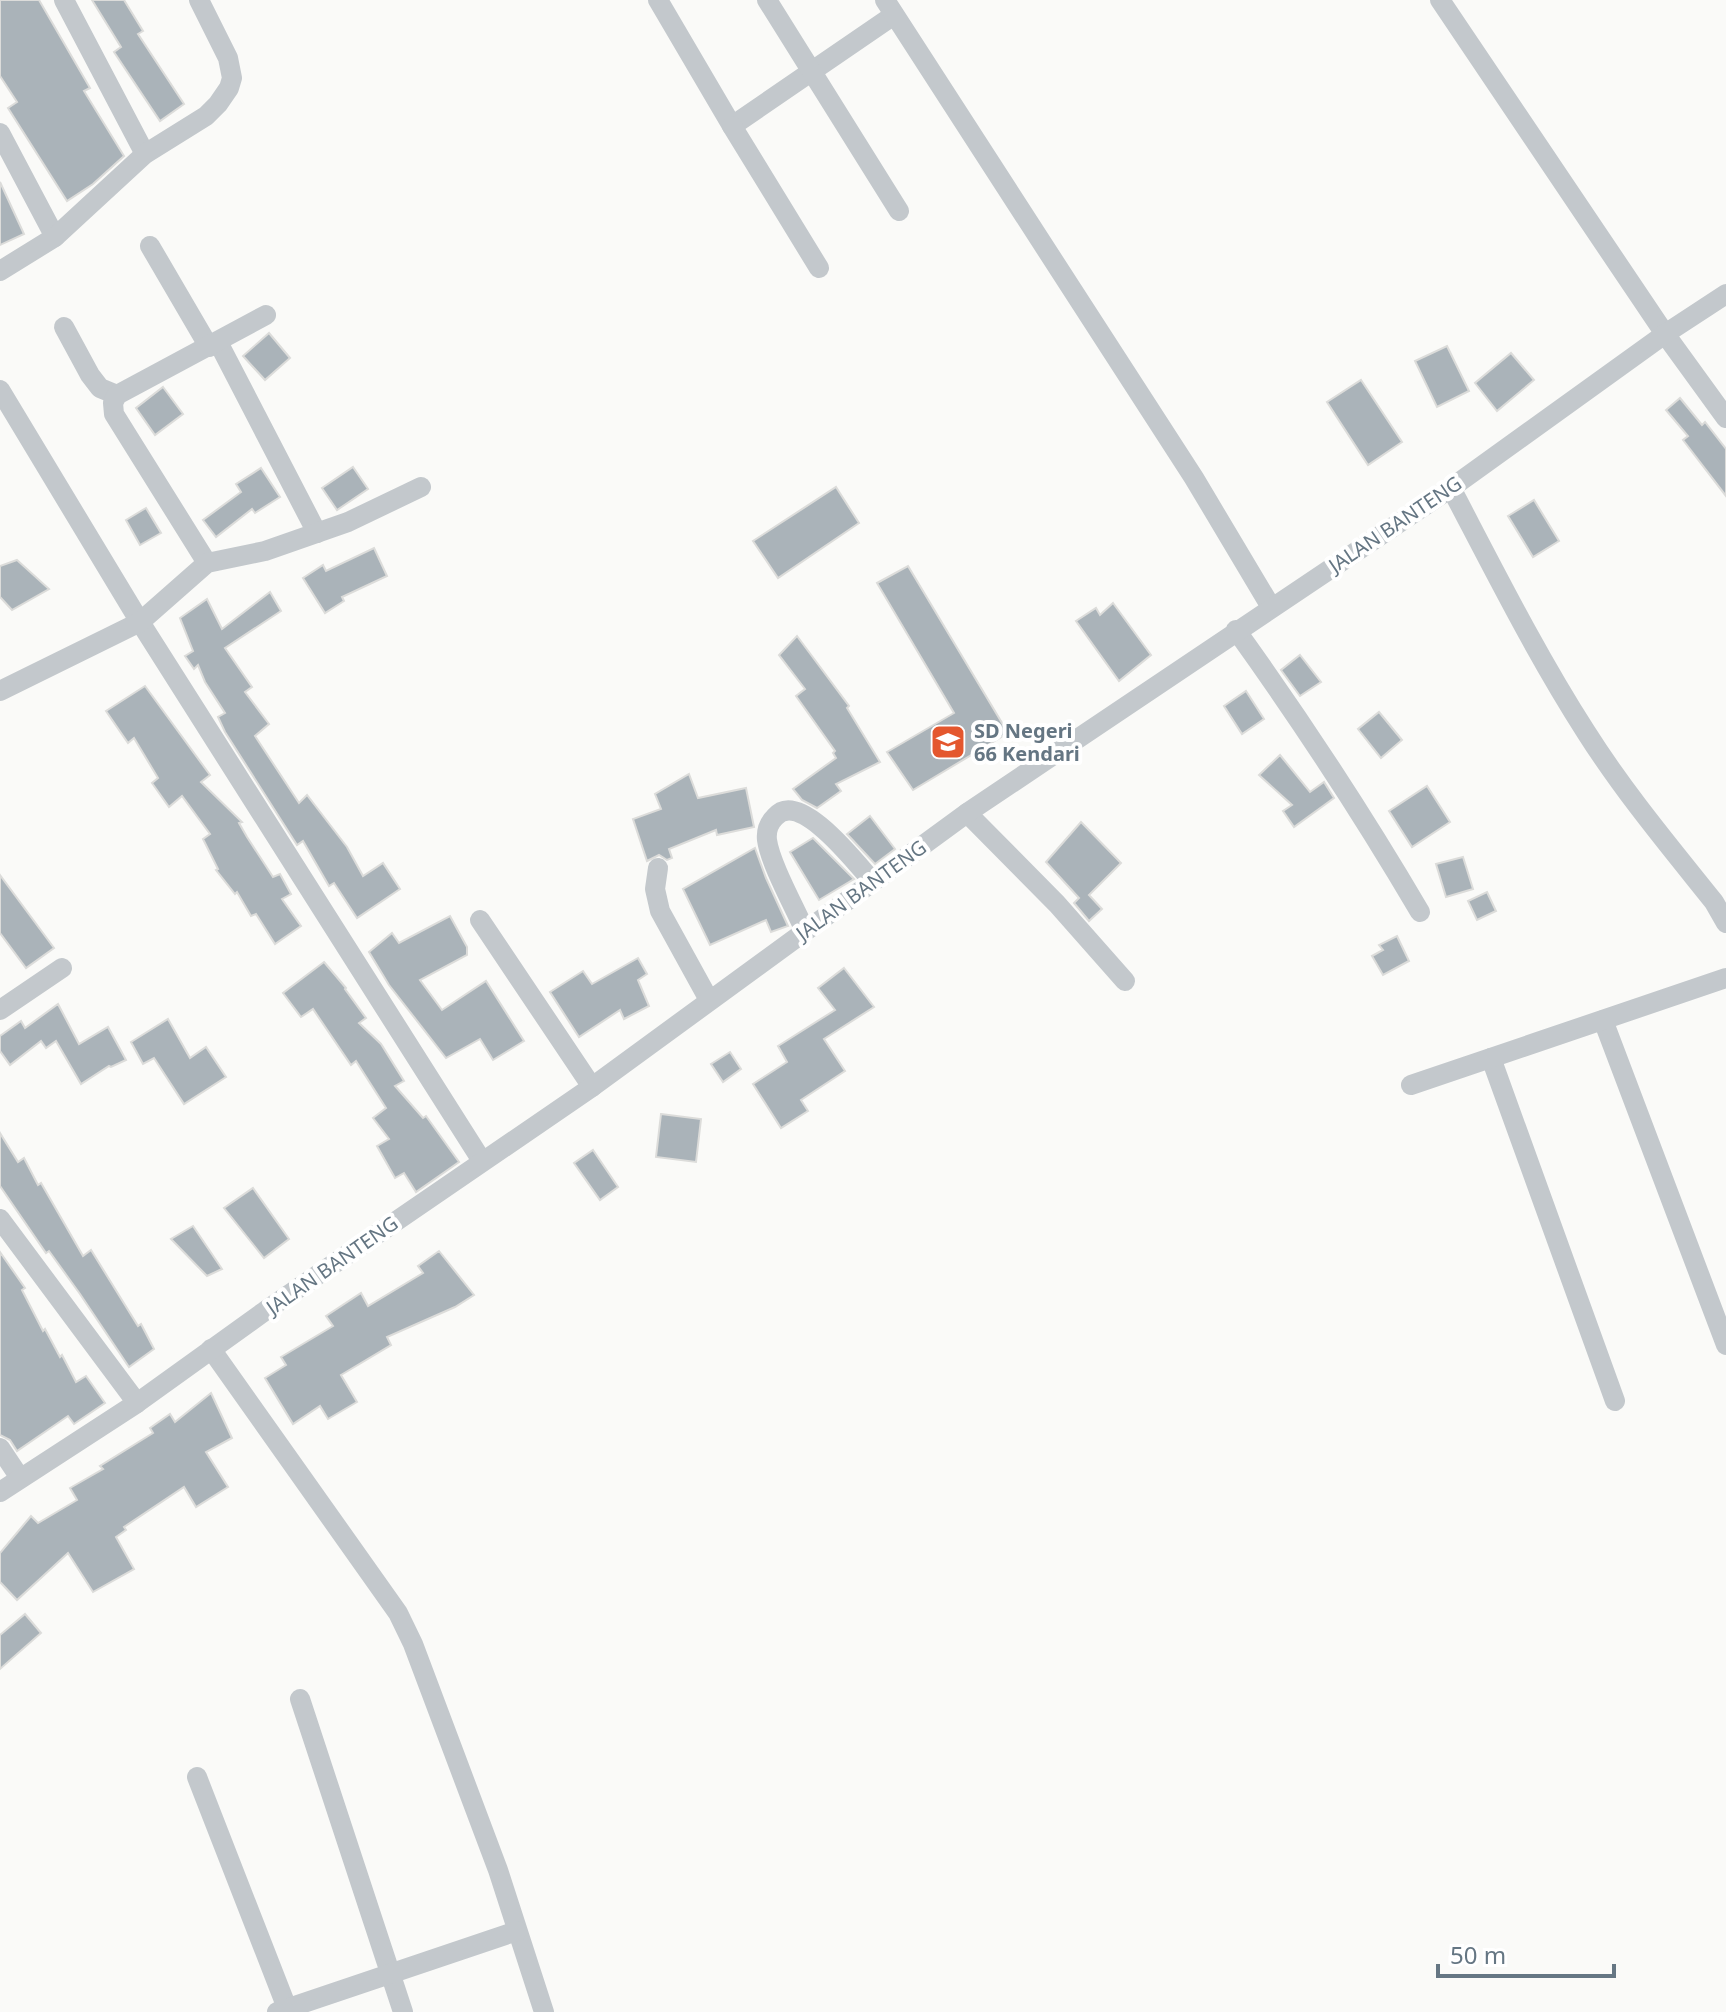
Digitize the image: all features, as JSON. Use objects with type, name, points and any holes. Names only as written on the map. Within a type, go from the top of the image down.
[{"type":"street","points":[[64,0],[145,154]]},
{"type":"street","points":[[0,271],[55,237],[145,154],[206,116],[229,88],[232,78],[228,58],[199,0]]},
{"type":"street","points":[[658,0],[819,268]]},
{"type":"street","points":[[767,0],[899,211]]},
{"type":"street","points":[[1440,0],[1665,334],[1726,418]]},
{"type":"street","points":[[732,126],[812,72],[890,8],[1185,465],[1271,607]]},
{"type":"street","points":[[0,133],[55,237]]},
{"type":"street","points":[[150,246],[214,344],[317,533]]},
{"type":"street","name":"JALAN BANTENG","points":[[0,1492],[137,1403],[592,1087],[967,813],[1451,488],[1665,334],[1726,294]]},
{"type":"street","points":[[207,563],[114,414],[113,403],[117,395],[266,315]]},
{"type":"street","points":[[64,327],[100,388],[117,395]]},
{"type":"street","points":[[0,390],[140,622],[482,1161]]},
{"type":"street","points":[[0,691],[140,622],[207,563],[265,551],[348,522],[421,487]]},
{"type":"street","points":[[1451,488],[1585,731],[1625,789],[1714,902],[1726,923]]},
{"type":"street","points":[[1236,630],[1302,722],[1420,912]]},
{"type":"street","points":[[805,931],[767,840],[772,820],[779,812],[787,809],[801,811],[837,842],[873,882]]},
{"type":"street","points":[[967,813],[1057,904],[1125,981]]},
{"type":"street","points":[[658,868],[655,889],[660,911],[709,1000]]},
{"type":"street","points":[[480,920],[592,1087]]},
{"type":"street","points":[[2,1005],[62,968]]},
{"type":"street","points":[[1411,1085],[1726,978]]},
{"type":"street","points":[[1603,1020],[1726,1345]]},
{"type":"street","points":[[1491,1058],[1615,1401]]},
{"type":"street","points":[[0,1219],[137,1403]]},
{"type":"street","points":[[211,1349],[398,1613],[419,1658],[498,1870],[544,2012]]},
{"type":"street","points":[[0,1448],[20,1478]]},
{"type":"street","points":[[300,1699],[403,2012]]},
{"type":"street","points":[[197,1777],[282,2010],[517,1931]]},
{"type":"building","points":[[0,0],[39,0],[90,88],[84,91],[124,156],[93,184],[67,201],[8,108],[17,102],[0,76]]},
{"type":"building","points":[[92,0],[124,0],[143,31],[138,34],[184,104],[160,121],[114,52],[121,47]]},
{"type":"building","points":[[0,182],[24,234],[0,245]]},
{"type":"building","points":[[269,333],[290,358],[265,380],[243,356]]},
{"type":"building","points":[[1447,346],[1469,391],[1437,407],[1415,361]]},
{"type":"building","points":[[1511,353],[1534,380],[1497,411],[1475,383]]},
{"type":"building","points":[[1361,380],[1402,442],[1368,465],[1327,402]]},
{"type":"building","points":[[163,387],[183,414],[155,435],[136,408]]},
{"type":"building","points":[[1680,398],[1702,425],[1705,422],[1726,449],[1726,496],[1683,440],[1688,436],[1666,410]]},
{"type":"building","points":[[353,467],[368,489],[337,510],[322,488]]},
{"type":"building","points":[[261,468],[280,497],[255,513],[252,509],[216,537],[203,520],[241,492],[236,484]]},
{"type":"building","points":[[836,487],[859,523],[778,578],[753,541]]},
{"type":"building","points":[[1534,500],[1559,541],[1533,557],[1508,516]]},
{"type":"building","points":[[146,508],[161,533],[140,545],[126,520]]},
{"type":"building","points":[[374,548],[387,576],[342,597],[344,601],[325,613],[303,578],[323,565],[326,571]]},
{"type":"building","points":[[17,560],[49,589],[12,610],[0,597],[0,566]]},
{"type":"building","points":[[908,566],[1008,733],[913,790],[887,752],[954,713],[877,583]]},
{"type":"building","points":[[270,592],[281,611],[225,648],[252,687],[245,692],[269,724],[255,736],[299,803],[307,795],[347,847],[363,876],[383,863],[400,889],[357,918],[334,883],[329,886],[303,841],[297,845],[225,732],[218,717],[225,713],[198,665],[194,669],[185,656],[193,651],[180,618],[207,599],[222,629]]},
{"type":"building","points":[[1113,603],[1151,655],[1119,681],[1076,621],[1096,608],[1100,615]]},
{"type":"building","points":[[797,636],[849,706],[847,708],[880,762],[836,784],[841,791],[817,808],[802,800],[793,789],[836,758],[835,751],[796,696],[805,689],[779,655]]},
{"type":"building","points":[[1300,655],[1321,682],[1300,696],[1281,670]]},
{"type":"building","points":[[145,686],[210,775],[201,782],[242,822],[239,823],[273,877],[280,874],[291,894],[282,899],[301,926],[275,944],[256,914],[251,916],[237,892],[235,894],[216,870],[203,839],[210,834],[182,796],[169,807],[152,783],[158,778],[134,738],[128,743],[106,711]]},
{"type":"building","points":[[1246,691],[1264,719],[1242,734],[1224,706]]},
{"type":"building","points":[[1379,712],[1402,740],[1381,758],[1358,729]]},
{"type":"building","points":[[1280,755],[1310,792],[1324,782],[1334,798],[1294,827],[1283,811],[1292,805],[1259,775]]},
{"type":"building","points":[[689,774],[698,798],[746,788],[754,827],[717,835],[716,830],[669,849],[672,858],[667,860],[659,855],[647,861],[633,819],[661,809],[655,794]]},
{"type":"building","points":[[1427,786],[1450,822],[1412,847],[1389,811]]},
{"type":"building","points":[[870,816],[895,849],[875,864],[847,834]]},
{"type":"building","points":[[1081,822],[1121,863],[1089,895],[1102,909],[1089,921],[1074,903],[1079,898],[1046,862]]},
{"type":"building","points":[[813,838],[854,879],[819,900],[790,852]]},
{"type":"building","points":[[755,848],[788,926],[771,932],[766,920],[710,945],[683,889]]},
{"type":"building","points":[[1463,857],[1473,889],[1446,897],[1436,864]]},
{"type":"building","points":[[0,875],[54,948],[26,968],[0,933]]},
{"type":"building","points":[[1487,892],[1496,911],[1477,920],[1468,901]]},
{"type":"building","points":[[450,916],[467,947],[467,955],[420,980],[442,1010],[486,981],[524,1041],[493,1060],[480,1039],[446,1058],[389,985],[369,952],[392,933],[399,943]]},
{"type":"building","points":[[1397,936],[1409,961],[1383,975],[1372,956],[1383,950],[1379,945]]},
{"type":"building","points":[[638,958],[647,974],[638,980],[649,1006],[624,1019],[620,1010],[579,1037],[550,992],[583,971],[592,984]]},
{"type":"building","points":[[324,962],[366,1018],[359,1023],[381,1044],[404,1081],[395,1086],[423,1118],[426,1116],[459,1162],[416,1192],[404,1173],[395,1178],[377,1146],[389,1139],[373,1118],[386,1108],[356,1061],[351,1065],[313,1009],[301,1017],[283,993]]},
{"type":"building","points":[[844,968],[874,1007],[824,1039],[845,1071],[801,1100],[808,1111],[781,1128],[753,1084],[787,1062],[778,1046],[835,1010],[818,988]]},
{"type":"building","points":[[58,1004],[79,1044],[108,1027],[126,1060],[109,1066],[81,1084],[56,1041],[46,1048],[41,1041],[10,1065],[0,1051],[0,1036],[21,1021],[25,1028]]},
{"type":"building","points":[[168,1019],[190,1058],[206,1047],[226,1077],[184,1104],[154,1058],[143,1064],[131,1042]]},
{"type":"building","points":[[730,1052],[741,1069],[723,1082],[711,1064]]},
{"type":"building","points":[[661,1114],[701,1119],[696,1162],[656,1157]]},
{"type":"building","points":[[0,1133],[18,1162],[24,1158],[38,1185],[41,1183],[83,1256],[91,1250],[138,1326],[141,1324],[154,1349],[129,1367],[80,1294],[49,1251],[46,1253],[0,1186]]},
{"type":"building","points":[[593,1150],[618,1187],[600,1200],[574,1163]]},
{"type":"building","points":[[253,1188],[289,1239],[264,1258],[224,1208]]},
{"type":"building","points":[[193,1226],[222,1269],[207,1276],[171,1239]]},
{"type":"building","points":[[439,1251],[474,1295],[455,1307],[387,1337],[391,1345],[341,1375],[357,1402],[328,1419],[320,1406],[293,1424],[265,1378],[286,1365],[281,1357],[333,1326],[326,1316],[361,1293],[368,1306],[423,1273],[418,1266]]},
{"type":"building","points":[[0,1252],[25,1288],[22,1290],[43,1331],[45,1329],[60,1357],[62,1355],[76,1382],[86,1376],[105,1403],[74,1424],[68,1416],[17,1451],[10,1440],[0,1435]]},
{"type":"building","points":[[211,1393],[232,1438],[206,1452],[228,1487],[196,1507],[184,1487],[124,1527],[126,1530],[116,1537],[134,1569],[93,1592],[68,1553],[17,1600],[0,1582],[0,1553],[31,1516],[38,1523],[77,1500],[70,1488],[153,1433],[150,1428],[170,1414],[175,1422]]},
{"type":"building","points":[[25,1614],[41,1633],[0,1669],[0,1635]]},
{"type":"place","name":"SD Negeri 66 Kendari","points":[[948,742]]}]
